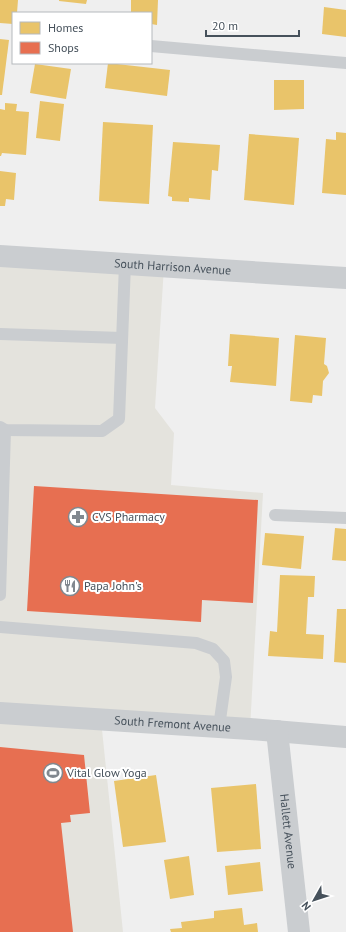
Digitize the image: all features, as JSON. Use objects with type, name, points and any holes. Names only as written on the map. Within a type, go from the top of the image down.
[{"type":"street","name":"South Harrison Avenue","points":[[0,256],[346,278]]},
{"type":"street","name":"South Fremont Avenue","points":[[0,713],[277,731],[346,737]]},
{"type":"street","name":"Hallett Avenue","points":[[277,731],[299,932]]},
{"type":"lane","points":[[152,46],[346,63]]},
{"type":"lane","points":[[0,595],[3,428],[102,430],[119,419],[125,264]]},
{"type":"lane","points":[[0,334],[122,338]]},
{"type":"lane","points":[[275,515],[346,518]]},
{"type":"lane","points":[[0,627],[196,643],[213,649],[224,661],[226,677],[219,727]]},
{"type":"shaded area","points":[[0,256],[164,267],[155,408],[174,433],[171,485],[263,493],[250,729],[101,720],[123,932],[0,932]]},
{"type":"building: Homes","points":[[0,0],[18,0],[17,12],[12,12],[12,24],[0,23]]},
{"type":"building: Homes","points":[[59,0],[87,0],[86,4]]},
{"type":"building: Homes","points":[[131,0],[158,0],[157,25],[152,24],[152,12],[131,12]]},
{"type":"building: Homes","points":[[324,7],[346,10],[346,37],[322,34]]},
{"type":"building: Homes","points":[[0,39],[9,40],[2,95],[0,95]]},
{"type":"building: Homes","points":[[35,64],[71,69],[66,99],[30,93]]},
{"type":"building: Homes","points":[[108,64],[170,70],[167,96],[105,88]]},
{"type":"building: Homes","points":[[274,80],[304,80],[304,109],[274,110]]},
{"type":"building: Homes","points":[[40,101],[64,104],[60,141],[36,138]]},
{"type":"building: Homes","points":[[5,103],[17,104],[16,111],[29,112],[26,155],[2,153],[0,156],[0,109],[5,110]]},
{"type":"building: Homes","points":[[103,122],[153,125],[149,204],[99,201]]},
{"type":"building: Homes","points":[[336,132],[346,133],[346,195],[322,193],[326,139],[336,140]]},
{"type":"building: Homes","points":[[249,134],[299,138],[294,205],[244,200]]},
{"type":"building: Homes","points":[[173,142],[220,145],[218,171],[212,170],[210,200],[189,198],[189,202],[172,201],[172,197],[168,196]]},
{"type":"building: Homes","points":[[0,171],[16,173],[14,200],[6,199],[5,206],[0,206]]},
{"type":"building: Homes","points":[[230,334],[279,338],[276,386],[230,382],[232,366],[228,366]]},
{"type":"building: Homes","points":[[295,335],[326,338],[324,364],[327,366],[329,373],[323,381],[322,396],[313,395],[312,403],[290,401]]},
{"type":"building: Homes","points":[[335,528],[346,529],[346,561],[332,560]]},
{"type":"building: Homes","points":[[265,533],[304,536],[301,569],[262,565]]},
{"type":"building: Homes","points":[[280,575],[315,576],[314,597],[308,597],[306,634],[324,635],[323,659],[268,656],[270,631],[277,632]]},
{"type":"building: Homes","points":[[337,609],[346,609],[346,663],[334,662]]},
{"type":"building: Homes","points":[[156,775],[166,842],[123,847],[114,781]]},
{"type":"building: Homes","points":[[256,784],[261,849],[217,852],[211,788]]},
{"type":"building: Homes","points":[[189,856],[194,895],[170,899],[164,860]]},
{"type":"building: Homes","points":[[260,862],[263,891],[228,895],[225,866]]},
{"type":"building: Homes","points":[[242,908],[244,925],[257,923],[258,932],[171,932],[170,929],[182,928],[181,922],[214,918],[214,911]]},
{"type":"building: Shops","points":[[34,486],[258,500],[253,603],[202,600],[201,622],[27,611]]},
{"type":"building: Shops","points":[[0,747],[84,755],[90,813],[70,815],[71,822],[61,823],[73,932],[0,932]]},
{"type":"place","name":"CVS Pharmacy","points":[[78,517]]},
{"type":"place","name":"Papa John's","points":[[70,586]]},
{"type":"place","name":"Vital Glow Yoga","points":[[53,773]]}]
